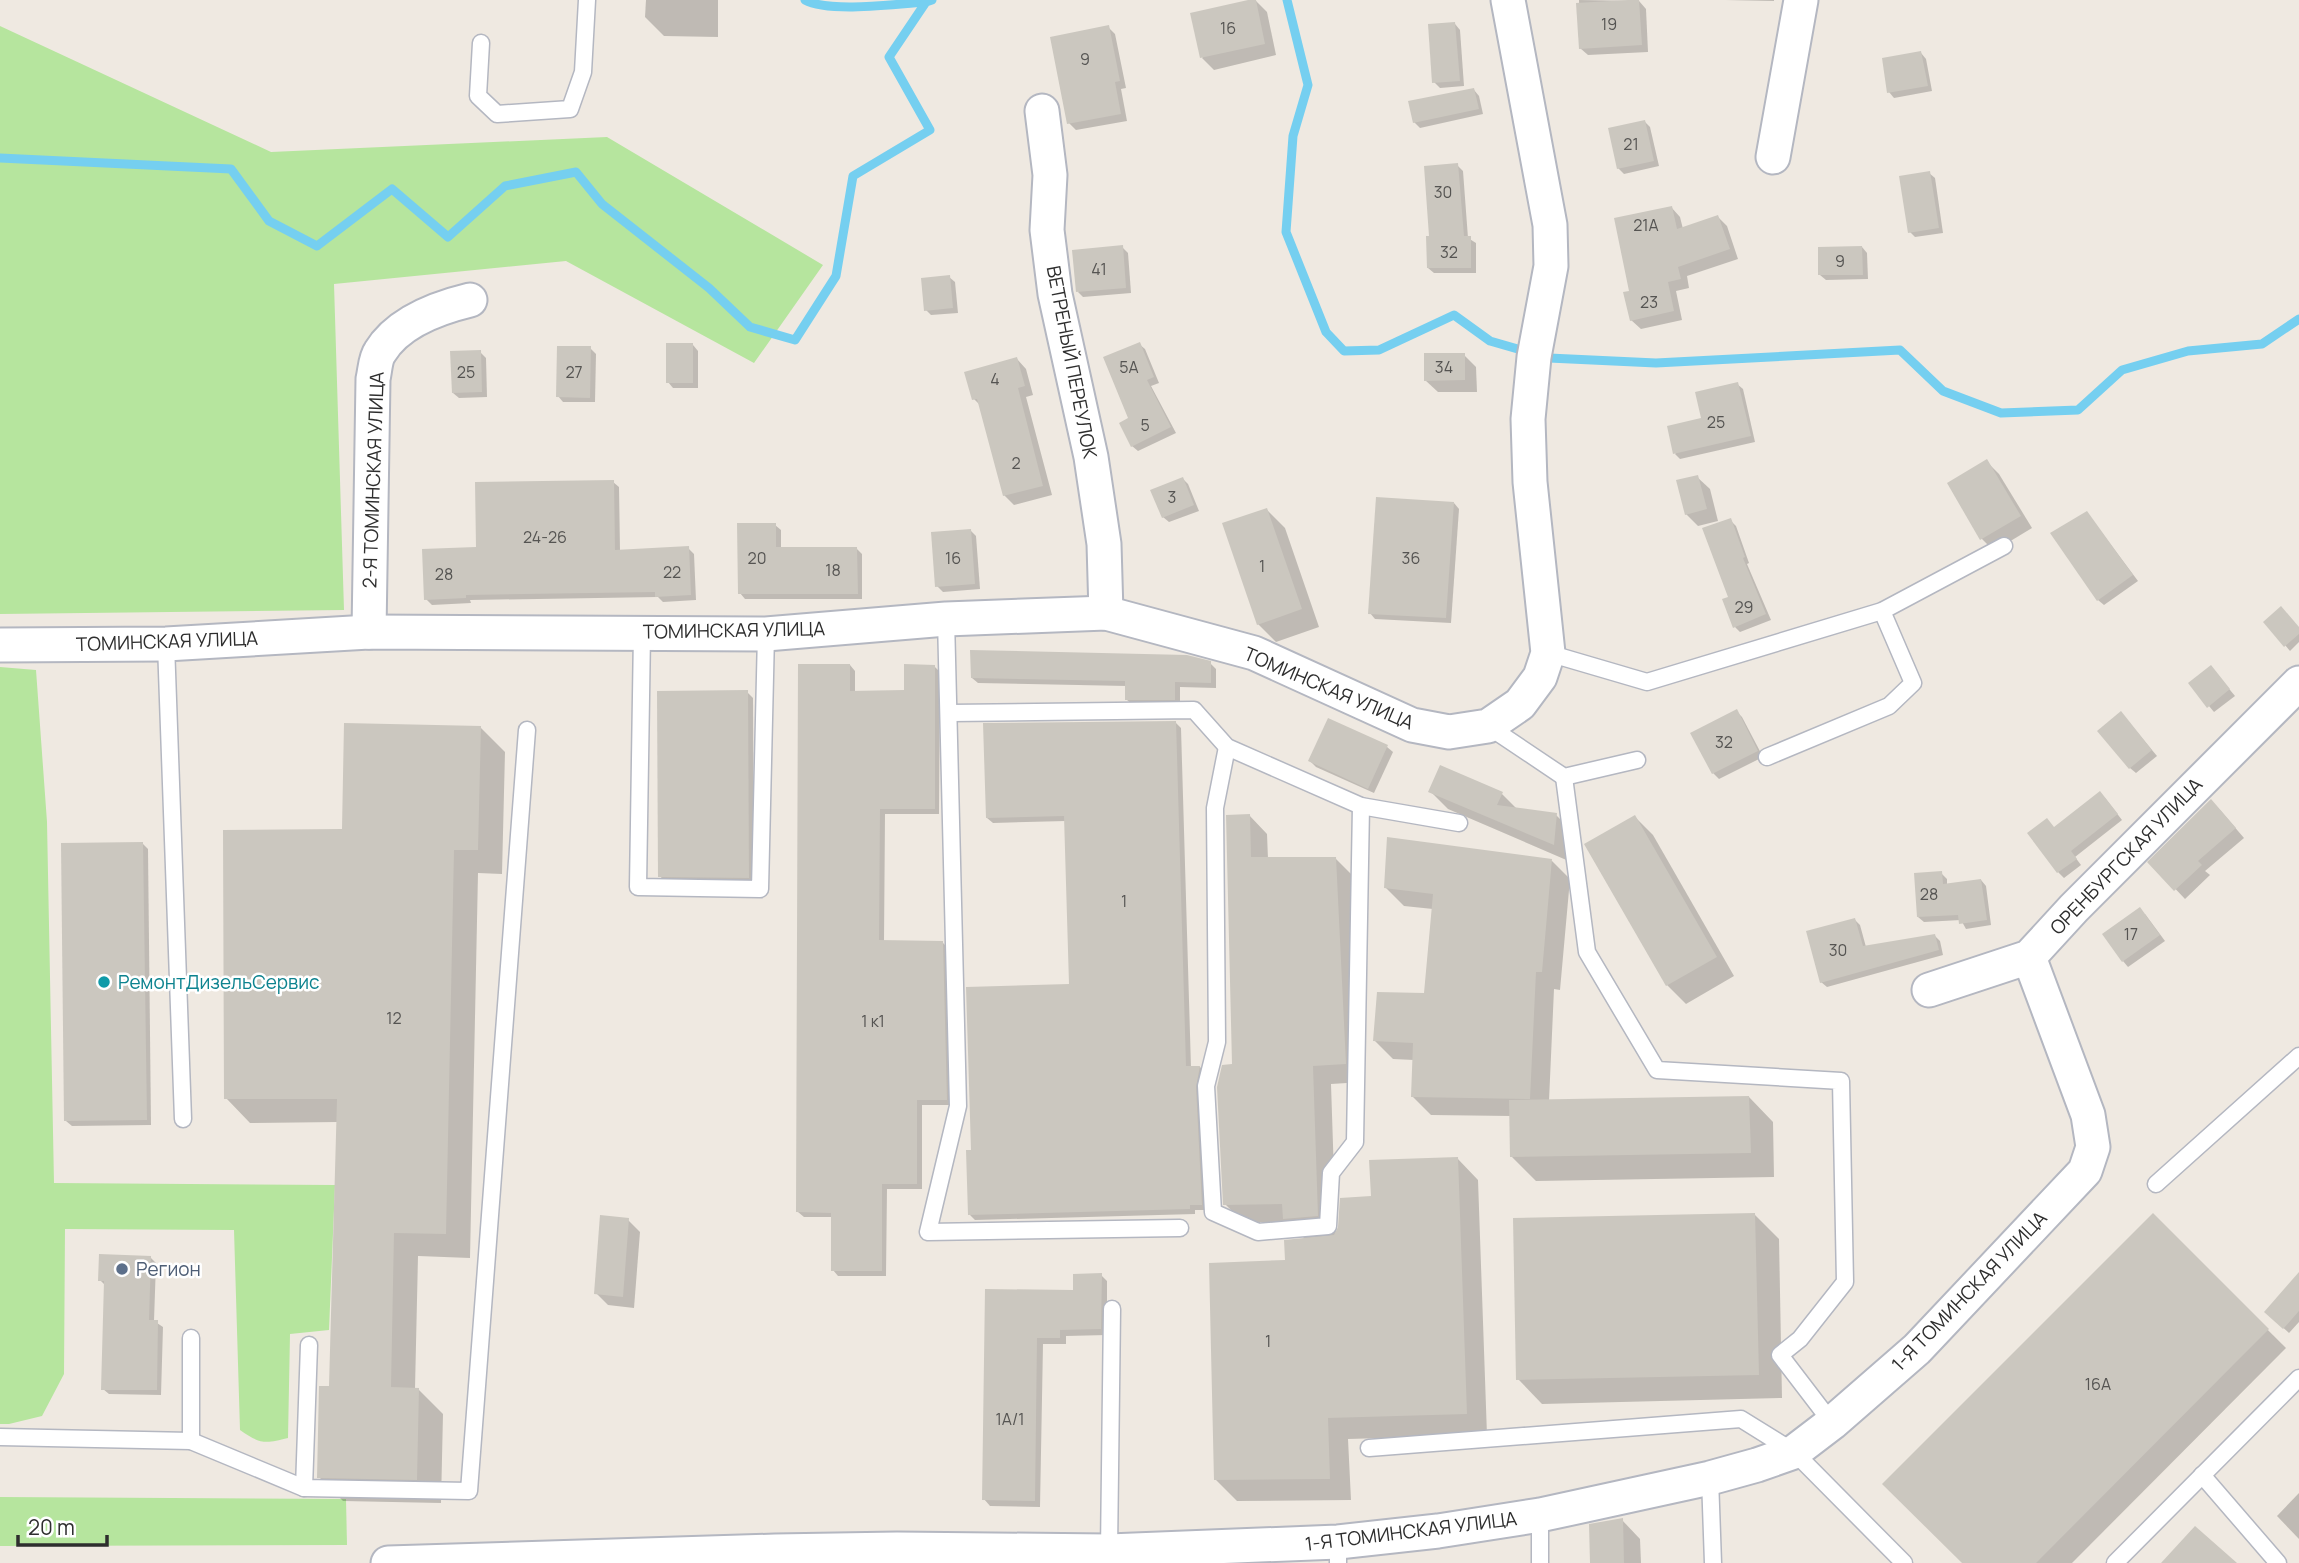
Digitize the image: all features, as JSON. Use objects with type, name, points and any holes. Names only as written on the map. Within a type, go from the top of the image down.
[{"type":"street","points":[[1488,726],[1520,704],[1540,677],[1548,653],[1530,482],[1528,419],[1534,357],[1551,266],[1550,225],[1508,0]]},
{"type":"street","points":[[1773,157],[1801,0]]},
{"type":"street","name":"ВЕТРЕНЫЙ ПЕРЕУЛОК","points":[[1042,111],[1050,175],[1047,230],[1055,294],[1091,457],[1104,544],[1106,613]]},
{"type":"street","name":"2-Я ТОМИНСКАЯ УЛИЦА","points":[[369,632],[373,379],[378,354],[397,331],[444,306],[470,300]]},
{"type":"street","name":"ТОМИНСКАЯ УЛИЦА","points":[[0,645],[166,644],[369,632],[766,634],[946,619],[1106,613],[1254,653],[1412,725],[1449,732],[1488,726]]},
{"type":"street","name":"ОРЕНБУРГСКАЯ УЛИЦА","points":[[1929,990],[2029,957],[2074,908],[2299,683]]},
{"type":"street","name":"1-Я ТОМИНСКАЯ УЛИЦА","points":[[388,1563],[775,1557],[1008,1557],[1109,1551],[1153,1556],[1338,1552],[1438,1531],[1540,1515],[1710,1478],[1794,1452],[1832,1423],[1917,1349],[2085,1171],[2093,1147],[2088,1115],[2029,957]]},
{"type":"lane","points":[[481,43],[478,96],[497,114],[570,109],[583,72],[587,0]]},
{"type":"lane","points":[[1548,653],[1647,682],[1882,611],[2004,546]]},
{"type":"lane","points":[[1767,757],[1889,706],[1913,683],[1882,611]]},
{"type":"lane","points":[[946,619],[958,1106],[928,1232],[1180,1228]]},
{"type":"lane","points":[[642,633],[638,887],[760,889],[766,634]]},
{"type":"lane","points":[[166,644],[183,1119]]},
{"type":"lane","points":[[950,713],[1194,710],[1227,747],[1361,806],[1460,823]]},
{"type":"lane","points":[[1488,726],[1564,777],[1637,760]]},
{"type":"lane","points":[[0,1437],[191,1441],[303,1488],[470,1491],[527,730]]},
{"type":"lane","points":[[1227,747],[1215,808],[1217,1042],[1206,1086],[1213,1212],[1258,1232],[1328,1226],[1331,1173],[1354,1142],[1361,806]]},
{"type":"lane","points":[[1564,777],[1587,952],[1657,1070],[1841,1081],[1845,1282],[1800,1339],[1780,1355],[1832,1423]]},
{"type":"lane","points":[[2156,1184],[2299,1056]]},
{"type":"lane","points":[[1109,1551],[1112,1309]]},
{"type":"lane","points":[[191,1338],[191,1441]]},
{"type":"lane","points":[[303,1488],[309,1345]]},
{"type":"lane","points":[[2115,1563],[2299,1378]]},
{"type":"lane","points":[[1369,1448],[1741,1419],[1794,1452],[1904,1563]]},
{"type":"lane","points":[[2202,1475],[2278,1563]]},
{"type":"lane","points":[[1710,1478],[1713,1563]]},
{"type":"lane","points":[[1540,1515],[1540,1563]]},
{"type":"green space","points":[[0,26],[271,152],[607,137],[823,265],[754,363],[566,261],[334,284],[344,610],[0,614]]},
{"type":"green space","points":[[0,667],[36,670],[47,822],[54,1183],[335,1185],[329,1330],[290,1334],[288,1438],[263,1442],[240,1430],[234,1230],[65,1229],[64,1374],[42,1416],[0,1424]]},
{"type":"green space","points":[[0,1497],[346,1499],[347,1545],[0,1546]]},
{"type":"building","points":[[1256,0],[1265,44],[1200,58],[1190,13]]},
{"type":"building","points":[[1639,0],[1642,45],[1579,49],[1576,3]]},
{"type":"building","points":[[1455,22],[1460,81],[1432,83],[1428,24]]},
{"type":"building","points":[[1109,25],[1120,81],[1115,82],[1121,114],[1067,124],[1050,37]]},
{"type":"building","points":[[1921,51],[1928,86],[1887,93],[1882,58]]},
{"type":"building","points":[[1474,88],[1479,109],[1413,123],[1408,101]]},
{"type":"building","points":[[1645,120],[1654,161],[1617,169],[1608,128]]},
{"type":"building","points":[[1458,163],[1464,236],[1471,236],[1471,268],[1427,268],[1426,236],[1429,236],[1424,166]]},
{"type":"building","points":[[1930,171],[1939,228],[1908,233],[1899,176]]},
{"type":"building","points":[[1672,206],[1677,229],[1718,215],[1730,249],[1678,267],[1681,279],[1668,282],[1674,311],[1630,321],[1623,292],[1629,291],[1614,218]]},
{"type":"building","points":[[1123,245],[1126,288],[1076,292],[1072,250]]},
{"type":"building","points":[[1862,246],[1863,275],[1818,275],[1818,247]]},
{"type":"building","points":[[950,275],[953,308],[924,311],[921,278]]},
{"type":"building","points":[[1140,342],[1154,377],[1147,380],[1171,427],[1131,447],[1119,423],[1128,418],[1103,357]]},
{"type":"building","points":[[666,343],[693,343],[693,383],[666,383]]},
{"type":"building","points":[[557,346],[591,346],[590,398],[556,397]]},
{"type":"building","points":[[481,350],[482,392],[452,393],[450,351]]},
{"type":"building","points":[[1424,353],[1465,353],[1465,380],[1424,381]]},
{"type":"building","points":[[1017,357],[1025,386],[1018,388],[1043,486],[1003,496],[977,399],[972,400],[964,372]]},
{"type":"building","points":[[1738,382],[1751,436],[1673,454],[1667,426],[1701,418],[1695,392]]},
{"type":"building","points":[[1987,459],[2021,516],[1980,540],[1947,483]]},
{"type":"building","points":[[1698,475],[1707,509],[1685,515],[1676,480]]},
{"type":"building","points":[[1183,477],[1194,505],[1162,518],[1150,490]]},
{"type":"building","points":[[614,480],[615,550],[689,546],[691,595],[655,597],[655,592],[466,595],[466,598],[424,600],[422,549],[476,547],[475,482]]},
{"type":"building","points":[[1376,497],[1454,502],[1446,618],[1368,614]]},
{"type":"building","points":[[1267,508],[1302,609],[1257,625],[1222,523]]},
{"type":"building","points":[[2087,511],[2133,575],[2097,601],[2050,533]]},
{"type":"building","points":[[1731,518],[1745,557],[1743,558],[1766,614],[1733,628],[1722,599],[1728,597],[1702,528]]},
{"type":"building","points":[[737,523],[776,523],[776,547],[857,547],[858,594],[738,594]]},
{"type":"building","points":[[971,529],[975,584],[935,587],[931,532]]},
{"type":"building","points":[[2281,606],[2299,627],[2299,634],[2284,647],[2263,622]]},
{"type":"building","points":[[970,650],[1187,655],[1211,661],[1211,683],[1175,682],[1175,700],[1125,700],[1125,681],[971,678]]},
{"type":"building","points":[[798,664],[850,664],[850,691],[904,690],[904,664],[935,665],[935,809],[880,809],[879,940],[943,941],[947,1100],[917,1100],[917,1184],[882,1184],[882,1271],[831,1271],[831,1213],[796,1212]]},
{"type":"building","points":[[2211,665],[2230,689],[2207,708],[2188,683]]},
{"type":"building","points":[[748,690],[749,878],[658,877],[657,691]]},
{"type":"building","points":[[1737,709],[1758,751],[1712,774],[1690,733]]},
{"type":"building","points":[[2121,711],[2152,750],[2129,769],[2097,731]]},
{"type":"building","points":[[1328,718],[1388,745],[1368,789],[1308,761]]},
{"type":"building","points":[[1176,721],[1186,1066],[1200,1066],[1196,1087],[1202,1205],[1190,1205],[1190,1209],[968,1215],[966,1150],[971,1150],[966,987],[1069,984],[1064,816],[986,818],[983,723]]},
{"type":"building","points":[[344,723],[481,726],[478,850],[454,850],[446,1234],[394,1233],[391,1387],[419,1388],[417,1480],[317,1478],[319,1386],[329,1386],[337,1099],[224,1099],[223,830],[342,829]]},
{"type":"building","points":[[1440,765],[1503,792],[1497,805],[1557,813],[1554,845],[1428,792]]},
{"type":"building","points":[[2100,791],[2118,814],[2071,851],[2077,859],[2057,873],[2027,833],[2047,818],[2054,827]]},
{"type":"building","points":[[2211,799],[2236,828],[2198,861],[2202,865],[2174,891],[2147,862]]},
{"type":"building","points":[[1250,814],[1251,857],[1336,857],[1346,1064],[1313,1066],[1318,1216],[1283,1219],[1282,1204],[1223,1205],[1217,1087],[1222,1065],[1232,1064],[1226,815]]},
{"type":"building","points":[[1635,815],[1717,957],[1666,986],[1584,844]]},
{"type":"building","points":[[1387,837],[1552,859],[1542,972],[1536,972],[1530,1099],[1411,1097],[1413,1043],[1373,1041],[1377,992],[1424,993],[1433,894],[1384,888]]},
{"type":"building","name":"РемонтДизельСервис","points":[[143,842],[147,1120],[64,1121],[61,843]]},
{"type":"building","points":[[1942,871],[1943,884],[1981,879],[1987,920],[1959,924],[1958,915],[1917,917],[1914,873]]},
{"type":"building","points":[[2140,907],[2160,935],[2122,962],[2102,934]]},
{"type":"building","points":[[1855,918],[1863,946],[1935,934],[1939,950],[1820,983],[1806,931]]},
{"type":"building","points":[[1749,1096],[1751,1153],[1510,1157],[1509,1100]]},
{"type":"building","points":[[1458,1157],[1467,1414],[1328,1418],[1330,1479],[1214,1480],[1209,1263],[1285,1260],[1284,1240],[1334,1235],[1338,1227],[1340,1198],[1371,1196],[1369,1160]]},
{"type":"building","points":[[1755,1213],[1759,1375],[1516,1380],[1513,1218]]},
{"type":"building","points":[[2153,1213],[2269,1329],[2036,1563],[1962,1563],[1882,1484]]},
{"type":"building","points":[[600,1215],[629,1218],[623,1297],[594,1294]]},
{"type":"building","points":[[99,1254],[151,1256],[149,1320],[158,1320],[157,1390],[101,1390],[104,1281],[98,1281]]},
{"type":"building","points":[[2299,1272],[2299,1311],[2283,1329],[2264,1312]]},
{"type":"building","points":[[1102,1273],[1101,1329],[1060,1330],[1060,1338],[1037,1338],[1035,1501],[982,1500],[985,1289],[1073,1290],[1073,1274]]},
{"type":"building","points":[[1623,1518],[1624,1563],[1590,1563],[1589,1524]]},
{"type":"building","points":[[2195,1526],[2237,1563],[2161,1563]]},
{"type":"waterway","points":[[805,0],[846,7],[926,2]]},
{"type":"waterway","points":[[0,158],[231,169],[269,221],[317,246],[392,189],[448,237],[505,186],[576,172],[602,204],[709,288],[750,327],[795,340],[836,276],[853,176],[930,130],[889,57],[926,2],[932,0]]},
{"type":"waterway","points":[[1287,0],[1308,85],[1293,136],[1286,232],[1326,332],[1344,351],[1379,350],[1454,315],[1490,341],[1528,352]]},
{"type":"waterway","points":[[1541,356],[1656,363],[1900,350],[1943,391],[2001,413],[2078,410],[2122,370],[2188,351],[2262,344],[2299,319]]},
{"type":"place","name":"РемонтДизельСервис","points":[[104,982]]},
{"type":"place","name":"Регион","points":[[122,1269]]}]
